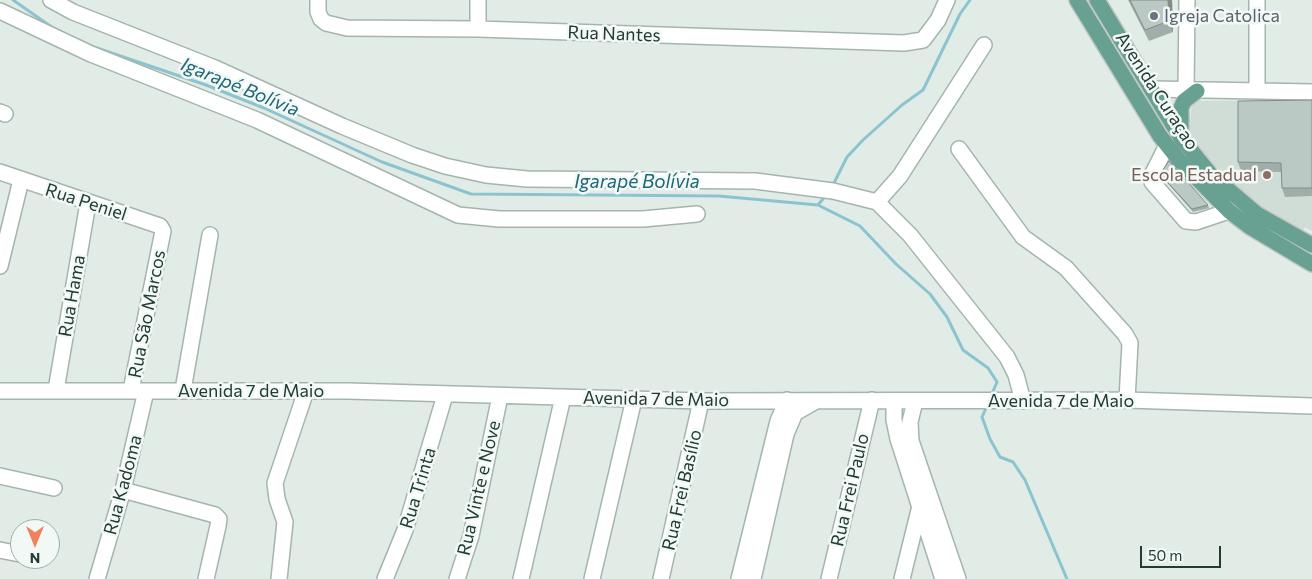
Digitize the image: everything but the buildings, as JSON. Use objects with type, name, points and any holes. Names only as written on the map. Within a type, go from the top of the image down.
[{"type":"main road","name":"Avenida Curaçao","points":[[1077,0],[1167,145],[1201,185],[1229,211],[1250,227],[1312,264]]},
{"type":"main road","name":"Avenida Curaçao","points":[[1097,0],[1153,89],[1181,138],[1211,176],[1235,197],[1273,224],[1312,246]]},
{"type":"main road","points":[[1181,138],[1181,108],[1191,91]]},
{"type":"street","points":[[51,0],[73,12],[215,68],[350,130],[445,166],[486,175],[528,179],[755,181],[833,191],[877,202],[910,235],[1007,357],[1016,376],[1023,401]]},
{"type":"street","points":[[478,0],[478,29]]},
{"type":"street","name":"Rua Nantes","points":[[318,6],[326,23],[347,28],[478,29],[916,42],[922,40],[929,33],[948,0]]},
{"type":"street","points":[[1187,0],[1191,91]]},
{"type":"street","points":[[1257,0],[1257,90]]},
{"type":"street","points":[[0,11],[91,54],[256,120],[458,215],[478,219],[518,219],[643,218],[697,214]]},
{"type":"street","points":[[877,202],[900,176],[984,45]]},
{"type":"street","points":[[1153,89],[1312,92]]},
{"type":"street","points":[[1167,145],[1152,176],[1152,182],[1186,221],[1196,222],[1229,211]]},
{"type":"street","points":[[959,148],[1022,237],[1066,268],[1125,334],[1130,343],[1127,400]]},
{"type":"street","name":"Rua Peniel","points":[[0,172],[160,226],[163,231],[162,238]]},
{"type":"street","points":[[0,266],[21,180]]},
{"type":"street","name":"Rua Hama","points":[[56,390],[88,203]]},
{"type":"street","points":[[183,390],[210,235]]},
{"type":"street","name":"Rua São Marcos","points":[[139,390],[162,238]]},
{"type":"street","name":"Avenida 7 de Maio","points":[[0,390],[306,391],[701,401],[1127,400],[1312,406]]},
{"type":"street","name":"Rua Kadoma","points":[[98,579],[123,490],[139,390]]},
{"type":"street","points":[[279,579],[285,522],[277,499],[275,483],[306,391]]},
{"type":"street","name":"Rua Trinta","points":[[385,579],[406,530],[445,395]]},
{"type":"street","name":"Rua Vinte e Nove","points":[[457,579],[473,527],[500,396]]},
{"type":"street","points":[[521,579],[563,397]]},
{"type":"street","points":[[592,579],[634,399]]},
{"type":"street","points":[[739,579],[778,421],[787,400]]},
{"type":"street","points":[[753,579],[788,428],[795,413],[817,400]]},
{"type":"street","name":"Rua Frei Paulo","points":[[829,579],[872,400]]},
{"type":"street","name":"Rua Frei Basílio","points":[[661,579],[701,401]]},
{"type":"street","points":[[894,401],[894,420],[898,439],[943,579]]},
{"type":"street","points":[[914,401],[910,422],[911,441],[958,579]]},
{"type":"street","points":[[0,476],[54,488]]},
{"type":"street","points":[[123,490],[215,515],[219,519],[206,579]]},
{"type":"street","points":[[902,579],[919,509]]},
{"type":"shaded area","name":"Escola Estadual","points":[[1312,100],[1312,231],[1305,227],[1300,235],[1235,189],[1189,136],[1192,101]]},
{"type":"waterway","name":"Igarapé Bolívia","points":[[13,0],[56,30]]},
{"type":"waterway","points":[[832,187],[847,157],[902,105],[923,90],[960,14],[970,0]]},
{"type":"waterway","name":"Igarapé Bolívia","points":[[88,45],[206,85],[264,108],[382,162],[471,194],[719,196],[818,205],[860,226],[896,264],[930,294],[947,317],[963,350],[988,368],[997,382],[991,396]]},
{"type":"waterway","points":[[818,205],[827,194]]},
{"type":"waterway","name":"Igarapé Bolívia","points":[[987,406],[982,417],[990,439],[1000,457],[1013,462],[1025,480],[1067,579]]},
{"type":"place","name":"Igreja Catolica","points":[[1154,16]]},
{"type":"place","name":"Escola Estadual","points":[[1267,175]]}]
